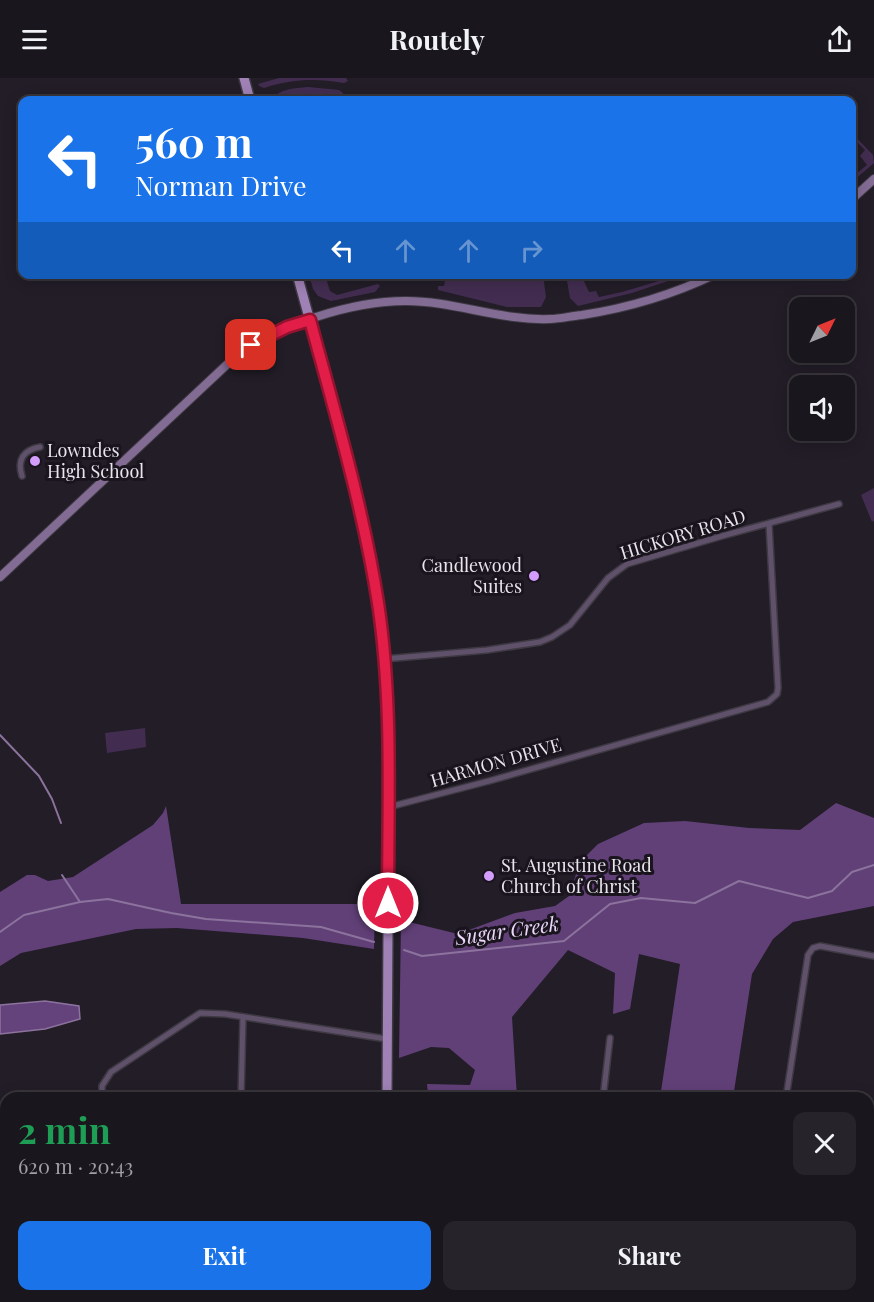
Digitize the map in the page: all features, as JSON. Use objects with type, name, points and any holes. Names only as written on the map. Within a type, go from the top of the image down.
[{"type":"main road","points":[[244,78],[249,96]]},
{"type":"main road","points":[[299,279],[349,463],[378,603],[386,680],[389,807],[387,1092]]},
{"type":"street","points":[[856,195],[874,179]]},
{"type":"street","points":[[0,577],[235,357],[270,334],[310,320],[371,305],[406,301],[514,318],[551,320],[606,312],[636,304],[703,279]]},
{"type":"street","points":[[22,476],[19,467],[22,456],[30,449],[40,447]]},
{"type":"street","name":"HICKORY ROAD","points":[[384,659],[476,651],[540,642],[570,625],[608,578],[627,564],[838,504]]},
{"type":"street","name":"HICKORY ROAD","points":[[610,747],[768,702],[774,698],[778,688],[769,524]]},
{"type":"street","name":"HARMON DRIVE","points":[[389,807],[610,747]]},
{"type":"street","points":[[787,1092],[808,955],[813,948],[820,946],[874,956]]},
{"type":"street","points":[[102,1092],[102,1086],[111,1072],[200,1013],[211,1012],[388,1039]]},
{"type":"street","points":[[241,1092],[243,1017]]},
{"type":"street","points":[[604,1092],[610,1038]]},
{"type":"shaded area","points":[[279,78],[346,78],[348,81],[344,83],[304,80],[264,88],[258,84]]},
{"type":"shaded area","points":[[308,87],[339,90],[343,96],[315,94],[315,96],[274,96],[292,89]]},
{"type":"shaded area","points":[[856,137],[873,155],[874,163],[856,179],[856,174],[867,165],[860,156],[865,150],[856,141]]},
{"type":"shaded area","points":[[310,279],[326,279],[330,291],[337,295],[378,284],[380,286],[375,292],[331,301],[318,296]]},
{"type":"shaded area","points":[[445,279],[544,279],[546,297],[541,307],[507,307],[438,290],[438,286],[444,286]]},
{"type":"shaded area","points":[[567,279],[583,279],[589,292],[596,291],[599,297],[666,279],[674,279],[632,293],[578,306],[570,298]]},
{"type":"shaded area","points":[[874,488],[874,521],[872,522],[861,495]]},
{"type":"shaded area","points":[[145,728],[146,747],[107,753],[105,733]]},
{"type":"shaded area","points":[[836,803],[874,818],[874,906],[793,922],[773,939],[752,974],[734,1092],[661,1092],[680,964],[639,954],[630,1009],[613,1014],[615,973],[568,950],[512,1017],[517,1092],[428,1092],[427,1084],[470,1085],[475,1070],[449,1048],[431,1047],[399,1058],[401,920],[458,934],[515,913],[555,906],[569,896],[580,862],[598,844],[644,823],[685,821],[749,828],[800,830]]},
{"type":"shaded area","points":[[166,806],[181,904],[375,904],[374,949],[303,938],[177,928],[136,929],[21,953],[0,966],[0,892],[27,875],[35,875],[48,881],[73,877],[153,825]]},
{"type":"shaded area","points":[[45,1001],[79,1006],[80,1019],[45,1029],[0,1034],[0,1005]]},
{"type":"waterway","points":[[0,735],[39,776],[52,799],[61,823]]},
{"type":"waterway","name":"Sugar Creek","points":[[404,950],[422,956],[564,941],[610,904],[641,898],[695,903],[739,881],[808,898],[832,891],[852,872],[874,865]]},
{"type":"waterway","points":[[62,875],[80,902]]},
{"type":"waterway","name":"Sugar Creek","points":[[0,932],[24,915],[80,902],[108,899],[206,919],[321,927],[374,942]]},
{"type":"place","name":"Lowndes High School","points":[[35,461]]},
{"type":"place","name":"Candlewood Suites","points":[[534,576]]},
{"type":"place","name":"St. Augustine Road Church of Christ","points":[[489,876]]},
{"type":"route","points":[[251,345],[270,334],[310,320],[349,463],[378,603],[386,680],[389,764],[388,903]]}]
